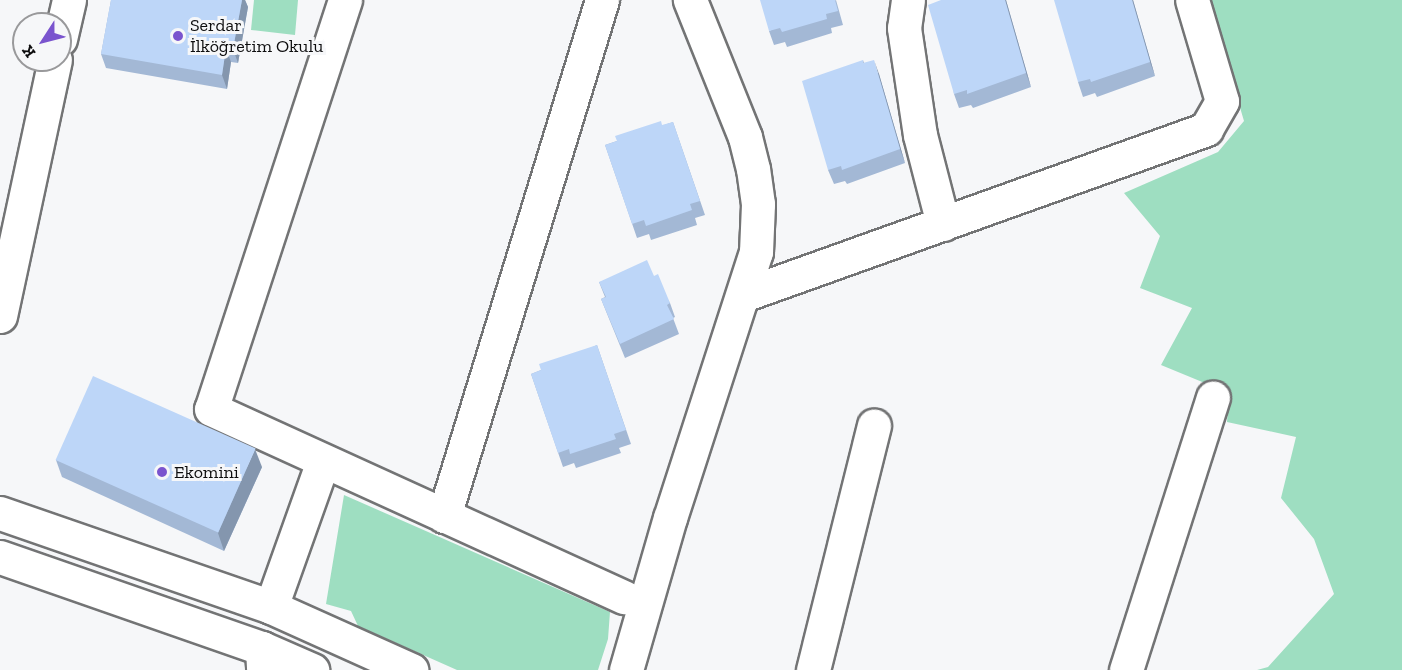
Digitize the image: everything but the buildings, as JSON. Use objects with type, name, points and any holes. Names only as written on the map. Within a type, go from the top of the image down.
[{"type":"street","points":[[345,0],[211,410],[624,597]]},
{"type":"street","points":[[444,516],[602,0]]},
{"type":"street","points":[[626,670],[670,518],[756,252],[758,204],[745,137],[690,0]]},
{"type":"street","points":[[908,0],[904,28],[920,135],[943,224]]},
{"type":"street","points":[[743,295],[1206,129],[1222,101],[1192,0]]},
{"type":"street","points":[[2,298],[53,72]]},
{"type":"street","points":[[1126,670],[1213,398]]},
{"type":"street","points":[[813,670],[874,426]]},
{"type":"street","points":[[271,607],[323,461]]},
{"type":"street","points":[[0,513],[271,607],[411,670]]},
{"type":"street","points":[[0,557],[262,659],[312,670]]},
{"type":"green space","points":[[254,0],[298,0],[295,35],[251,30]]},
{"type":"green space","points":[[1208,0],[1402,0],[1402,670],[1257,670],[1268,667],[1334,594],[1314,539],[1281,498],[1296,437],[1227,422],[1229,393],[1161,365],[1192,308],[1140,288],[1160,236],[1124,193],[1218,152],[1244,121]]},
{"type":"green space","points":[[344,495],[610,612],[608,639],[598,670],[457,670],[358,626],[351,611],[326,604]]},
{"type":"place","name":"Serdar İlköğretim Okulu","points":[[178,36]]},
{"type":"place","name":"Ekomini","points":[[162,472]]}]
